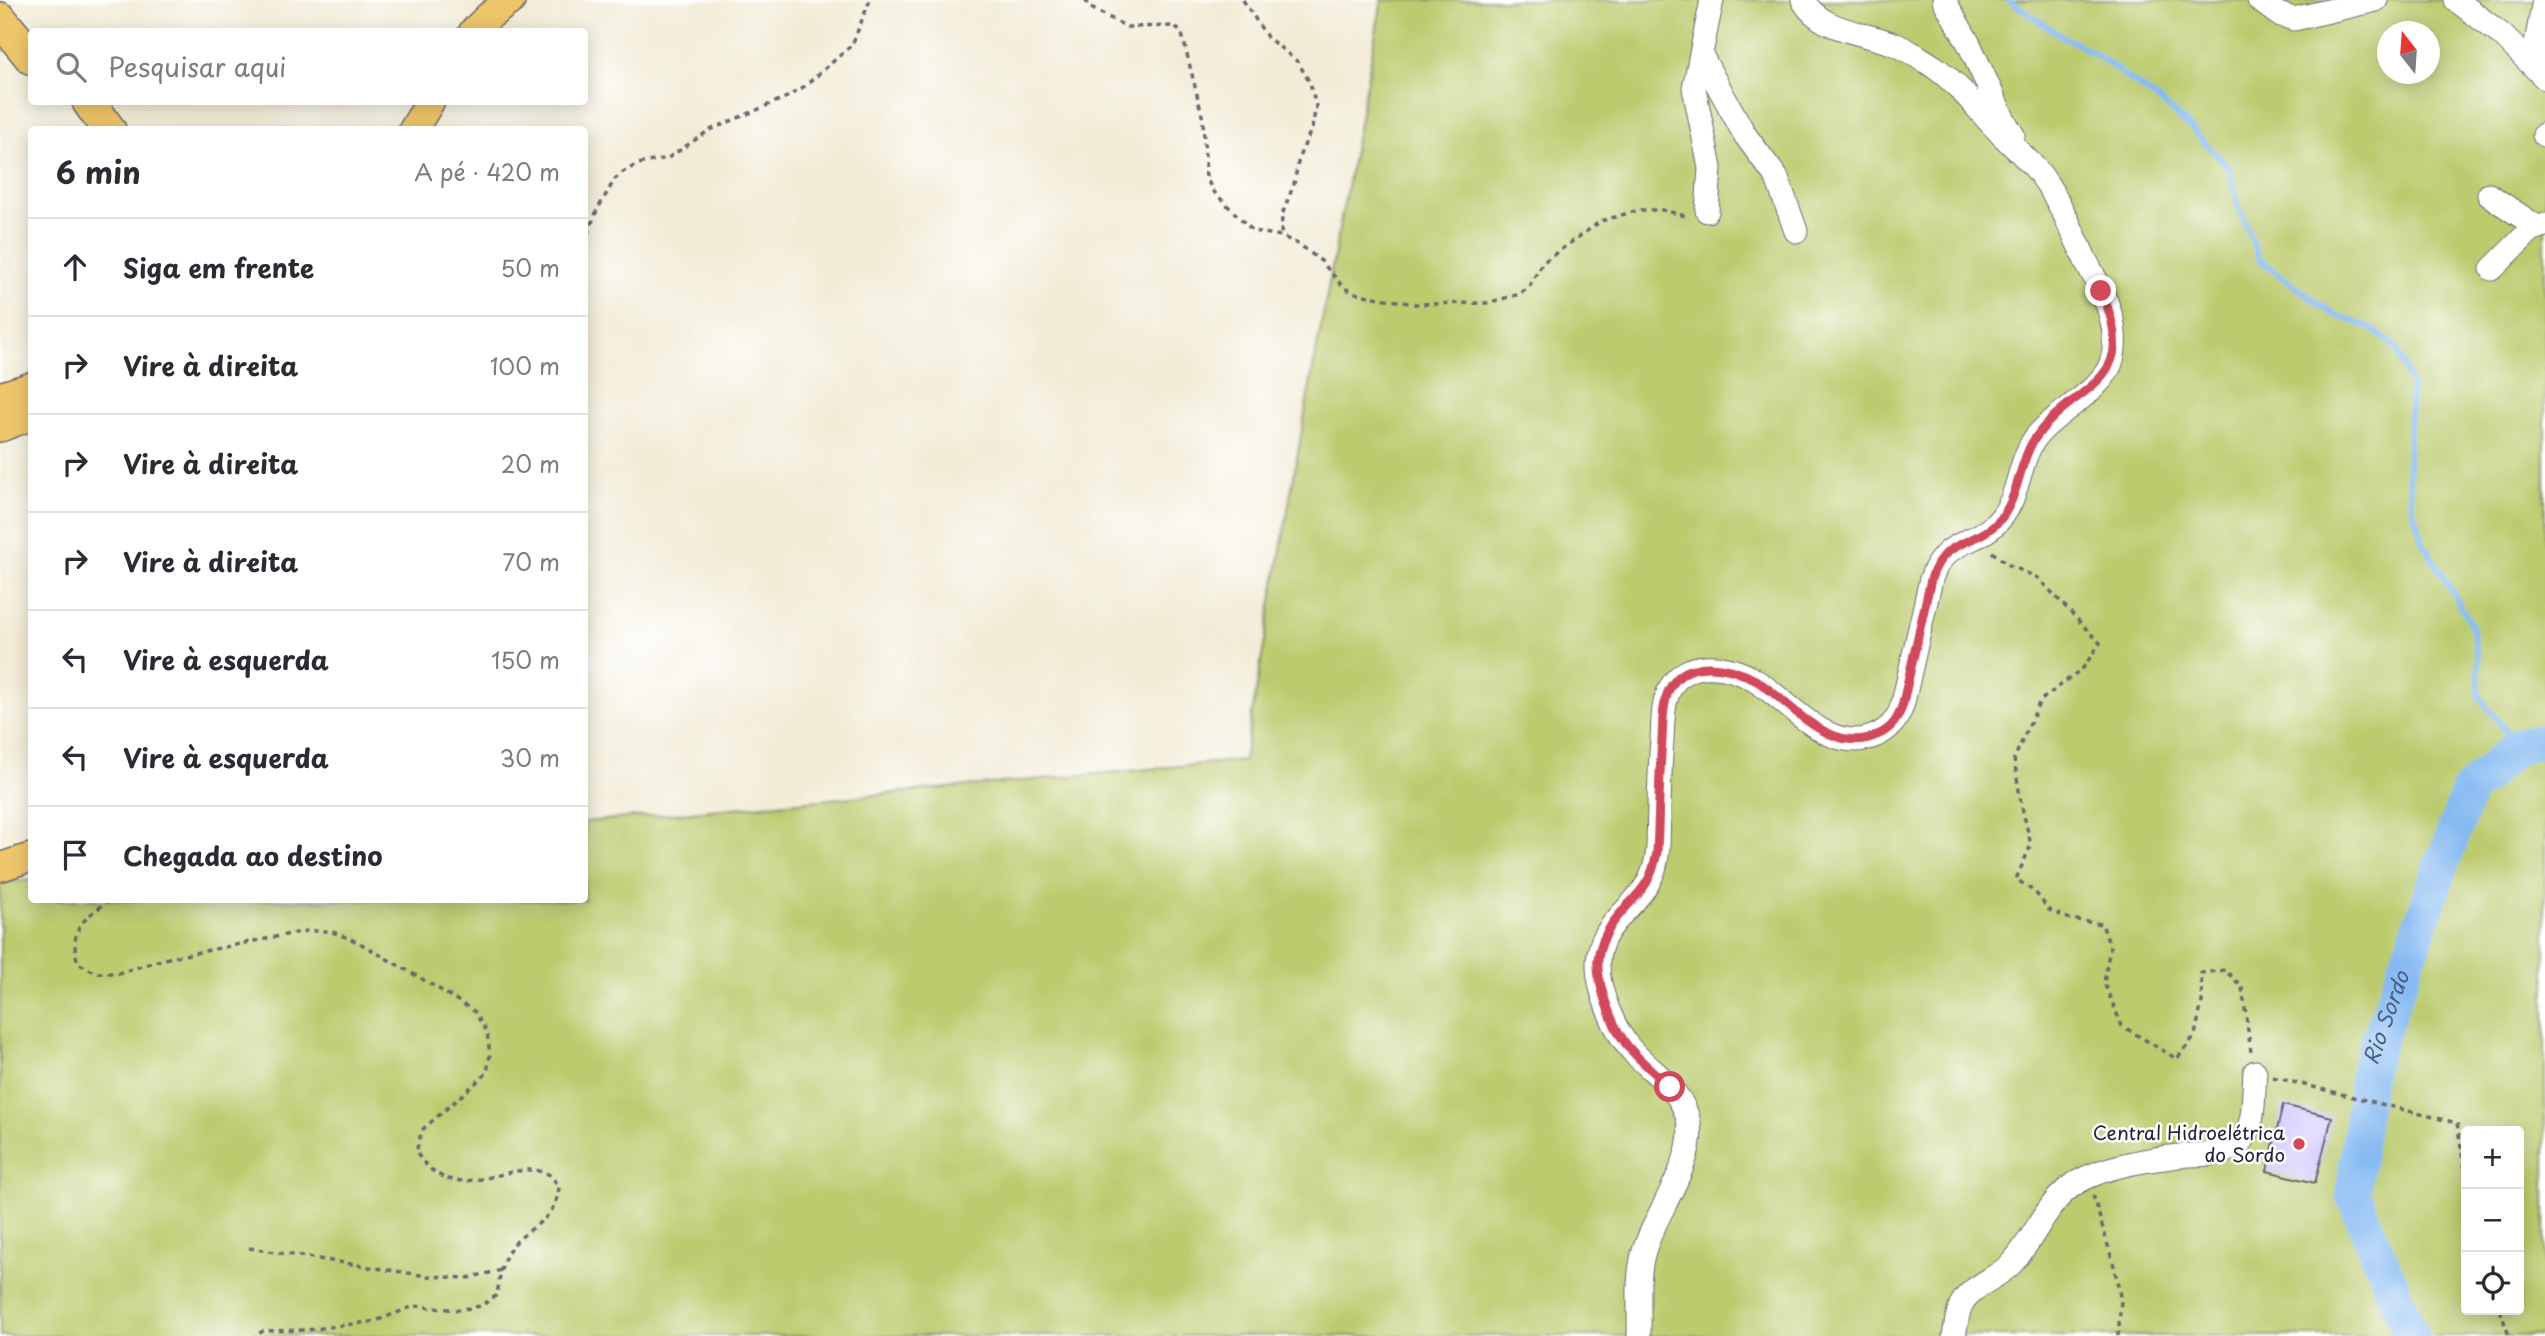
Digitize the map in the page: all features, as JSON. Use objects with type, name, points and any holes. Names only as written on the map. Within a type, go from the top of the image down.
[{"type":"highway","points":[[15,18],[28,49]]},
{"type":"highway","points":[[67,105],[81,126]]},
{"type":"highway","points":[[91,105],[106,126]]},
{"type":"highway","points":[[0,399],[28,390]]},
{"type":"highway","points":[[0,425],[28,414]]},
{"type":"main road","points":[[477,28],[511,0]]},
{"type":"main road","points":[[415,126],[428,105]]},
{"type":"main road","points":[[0,867],[28,858]]},
{"type":"street","points":[[1707,211],[1710,169],[1694,92],[1712,0]]},
{"type":"street","points":[[1639,1336],[1643,1256],[1654,1224],[1686,1158],[1690,1131],[1678,1095],[1634,1053],[1618,1031],[1601,984],[1598,959],[1606,933],[1642,891],[1654,867],[1657,852],[1663,716],[1669,692],[1678,678],[1692,668],[1723,669],[1757,681],[1829,734],[1854,740],[1880,734],[1894,723],[1901,710],[1935,568],[1950,550],[1994,525],[2004,514],[2012,499],[2028,450],[2036,438],[2059,413],[2102,378],[2113,354],[2113,324],[2106,303],[2062,211],[2043,178],[2029,161],[1939,70],[1896,45],[1832,24],[1811,11],[1803,0]]},
{"type":"street","points":[[1944,0],[1969,44],[2003,118],[2029,161]]},
{"type":"street","points":[[2259,0],[2278,14],[2294,19],[2376,0]]},
{"type":"street","points":[[2456,0],[2482,18],[2538,72]]},
{"type":"street","points":[[2538,72],[2544,0]]},
{"type":"street","points":[[1701,55],[1745,135],[1775,174],[1796,231]]},
{"type":"street","points":[[2489,195],[2541,226]]},
{"type":"street","points":[[2492,269],[2529,232],[2541,226]]},
{"type":"street","points":[[1954,1336],[1959,1310],[1965,1299],[2009,1266],[2023,1250],[2056,1200],[2070,1187],[2088,1177],[2128,1165],[2176,1156],[2220,1153],[2232,1149],[2245,1138],[2250,1126],[2255,1072]]},
{"type":"path","points":[[588,233],[597,210],[615,179],[623,172],[638,164],[667,158],[710,130],[787,97],[805,86],[852,45],[870,0]]},
{"type":"path","points":[[1085,0],[1091,8],[1127,27],[1175,26],[1182,34],[1203,119],[1206,178],[1214,191],[1253,231],[1281,236],[1300,244],[1321,261],[1344,288],[1357,294],[1414,304],[1487,303],[1520,294],[1530,286],[1542,263],[1601,221],[1639,210],[1663,210],[1696,218],[1707,211]]},
{"type":"path","points":[[1243,0],[1267,37],[1298,62],[1310,83],[1316,106],[1312,128],[1299,156],[1294,184],[1282,215],[1281,236]]},
{"type":"path","points":[[1980,534],[1995,555],[2009,565],[2038,578],[2100,643],[2083,668],[2040,701],[2014,759],[2031,845],[2016,879],[2035,892],[2049,910],[2070,919],[2102,924],[2110,947],[2104,983],[2122,1027],[2177,1059],[2195,1035],[2202,1002],[2201,973],[2225,970],[2242,987],[2255,1072],[2457,1123],[2461,1147]]},
{"type":"path","points":[[106,903],[77,928],[73,947],[78,963],[96,973],[118,973],[164,958],[306,931],[330,931],[358,942],[474,1011],[486,1032],[490,1055],[487,1073],[422,1130],[416,1152],[426,1167],[446,1177],[472,1182],[525,1171],[548,1174],[559,1186],[558,1201],[547,1218],[513,1245],[502,1270],[497,1295],[481,1306],[458,1310],[414,1306],[376,1321],[263,1331],[255,1336]]},
{"type":"path","points":[[2088,1177],[2115,1266],[2121,1301],[2118,1336]]},
{"type":"path","points":[[249,1248],[427,1276],[467,1278],[502,1270]]},
{"type":"path","points":[[2502,1315],[2509,1336]]},
{"type":"green space","points":[[1382,0],[2545,0],[2545,1336],[0,1336],[0,883],[28,880],[28,903],[588,903],[588,822],[1244,760]]},
{"type":"building","name":"Central Hidroelétrica do Sordo","points":[[2283,1105],[2332,1117],[2315,1183],[2267,1171]]},
{"type":"waterway","points":[[2009,0],[2054,31],[2095,54],[2160,101],[2192,129],[2228,166],[2238,204],[2259,259],[2333,314],[2371,328],[2396,347],[2411,385],[2408,468],[2412,507],[2424,544],[2471,624],[2478,658],[2479,696],[2517,746]]},
{"type":"waterway","name":"Rio Sordo","points":[[2412,1336],[2353,1194],[2368,1070],[2469,790],[2517,746],[2545,741]]},
{"type":"place","name":"Central Hidroelétrica do Sordo","points":[[2299,1144]]},
{"type":"route","points":[[1670,1087],[1623,1040],[1606,1002],[1598,959],[1606,933],[1642,891],[1650,880],[1654,867],[1657,852],[1663,716],[1671,688],[1678,678],[1692,668],[1720,668],[1753,679],[1829,734],[1859,740],[1880,734],[1891,726],[1903,703],[1931,579],[1938,563],[1960,543],[1998,522],[2012,499],[2027,455],[2036,438],[2059,413],[2099,382],[2109,367],[2114,340],[2112,318],[2101,291]]}]
